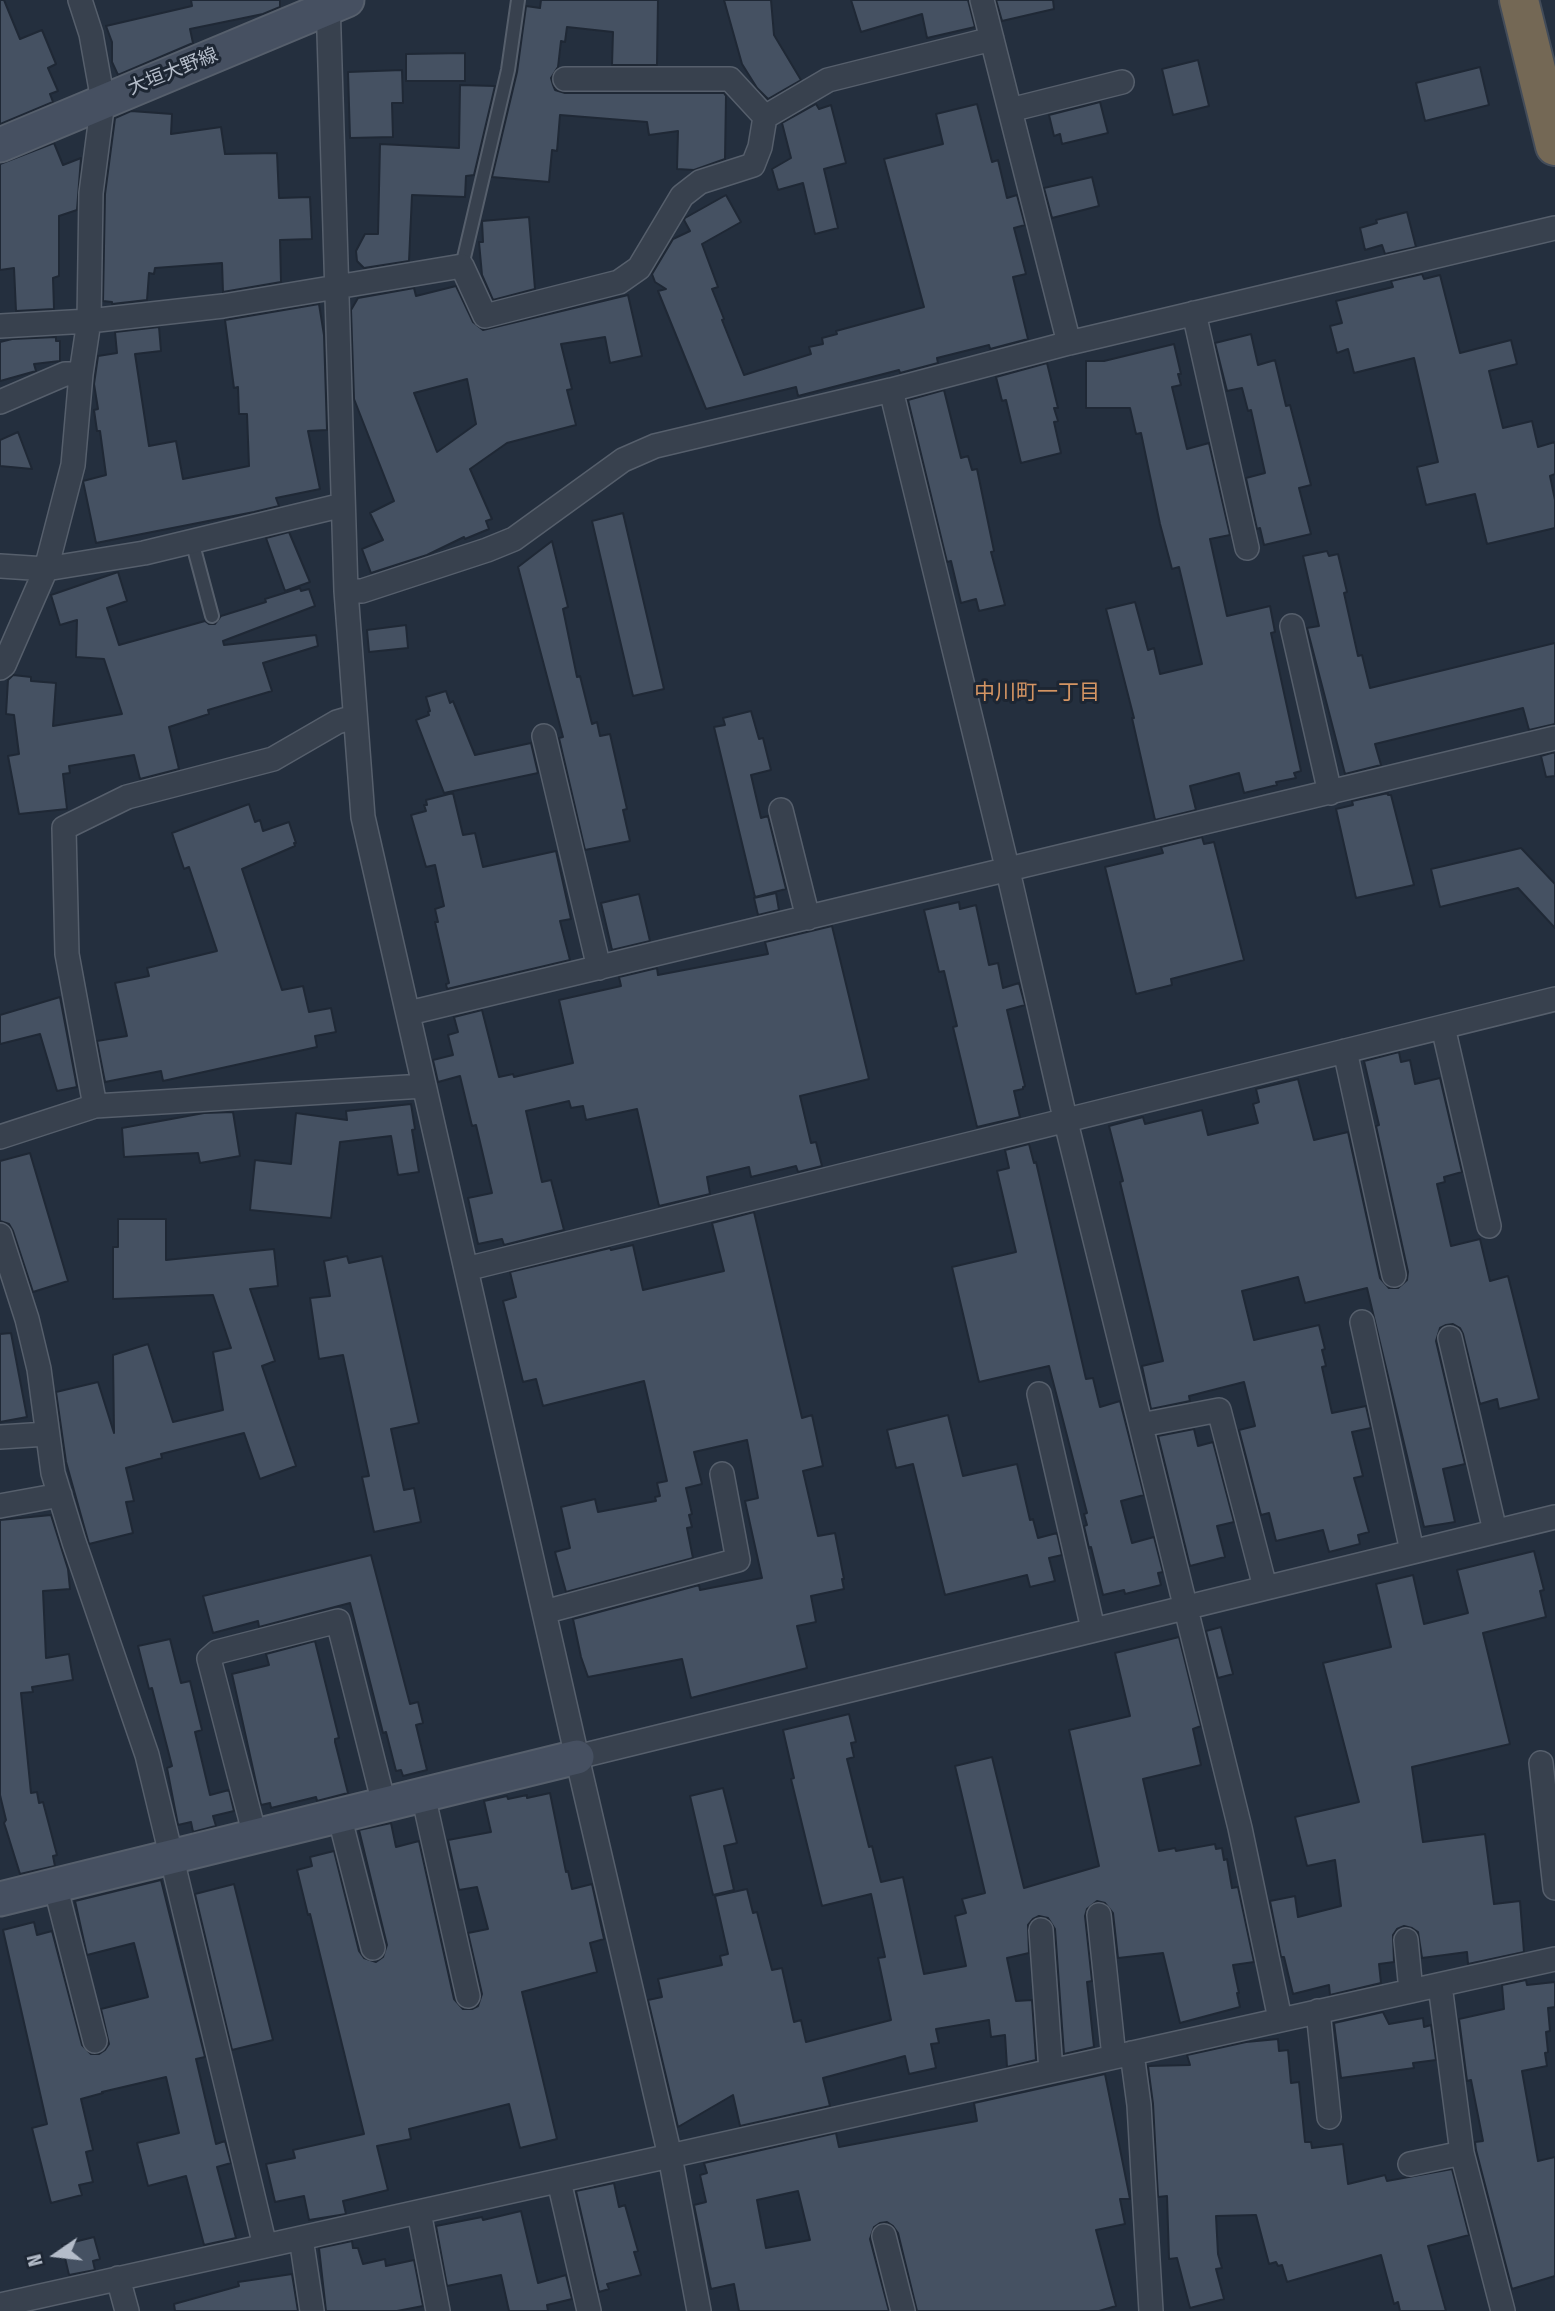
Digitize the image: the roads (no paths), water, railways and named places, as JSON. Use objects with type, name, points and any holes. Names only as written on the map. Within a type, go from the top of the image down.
[{"type":"highway","points":[[1519,0],[1555,146]]},
{"type":"street","points":[[0,668],[4,665],[46,569],[73,465],[89,321],[91,193],[103,101],[91,34],[80,0]]},
{"type":"street","points":[[982,0],[1069,343]]},
{"type":"street","points":[[335,3],[337,286],[346,591],[363,817],[670,2155],[699,2311]]},
{"type":"street","name":"大垣大野線","points":[[0,145],[335,3]]},
{"type":"street","points":[[765,117],[828,80],[992,39]]},
{"type":"street","points":[[565,79],[730,79],[765,117]]},
{"type":"street","points":[[1010,110],[1122,82]]},
{"type":"street","points":[[0,326],[89,321],[223,306],[462,265],[485,316],[619,282],[639,268],[682,196],[700,182],[753,165],[760,147],[765,117]]},
{"type":"street","points":[[346,591],[362,591],[514,539],[623,460],[654,446],[891,390],[1069,343],[1555,228]]},
{"type":"street","points":[[1194,313],[1247,548]]},
{"type":"street","points":[[0,402],[65,374],[81,374]]},
{"type":"street","points":[[891,390],[1065,1118],[1240,1828],[1280,2019]]},
{"type":"street","points":[[0,566],[46,569],[144,553],[344,505]]},
{"type":"street","points":[[1292,626],[1330,793]]},
{"type":"street","points":[[95,1106],[67,954],[64,828],[127,797],[273,759],[337,722],[354,717]]},
{"type":"street","points":[[544,736],[599,968]]},
{"type":"street","points":[[409,1013],[1555,738]]},
{"type":"street","points":[[781,810],[808,918]]},
{"type":"street","points":[[466,1269],[1065,1118],[1555,999]]},
{"type":"street","points":[[1443,1027],[1489,1226]]},
{"type":"street","points":[[1345,1051],[1394,1275]]},
{"type":"street","points":[[0,1137],[95,1106],[424,1086]]},
{"type":"street","points":[[0,1235],[27,1319],[39,1369],[53,1473],[147,1755],[265,2246]]},
{"type":"street","points":[[1362,1322],[1412,1551]]},
{"type":"street","points":[[1450,1338],[1495,1531]]},
{"type":"street","points":[[1038,1395],[1093,1629]]},
{"type":"street","points":[[1141,1425],[1219,1410],[1265,1587]]},
{"type":"street","points":[[0,1437],[47,1434]]},
{"type":"street","points":[[544,1612],[738,1560],[722,1474]]},
{"type":"street","points":[[0,1506],[60,1496]]},
{"type":"street","points":[[0,1899],[1555,1517]]},
{"type":"street","points":[[255,1836],[209,1659],[217,1652],[338,1621],[384,1804]]},
{"type":"street","points":[[1541,1763],[1555,1888]]},
{"type":"street","points":[[423,1795],[468,1996]]},
{"type":"street","points":[[339,1815],[373,1948]]},
{"type":"street","points":[[55,1885],[96,2040]]},
{"type":"street","points":[[1100,1915],[1123,2055],[1139,2105],[1150,2311]]},
{"type":"street","points":[[1041,1930],[1051,2071]]},
{"type":"street","points":[[1406,1940],[1411,1992]]},
{"type":"street","points":[[0,2305],[1555,1959]]},
{"type":"street","points":[[1440,1985],[1462,2153],[1503,2311]]},
{"type":"street","points":[[1318,2011],[1329,2118]]},
{"type":"street","points":[[1410,2164],[1462,2153]]},
{"type":"street","points":[[559,2180],[589,2311]]},
{"type":"street","points":[[419,2212],[438,2311]]},
{"type":"street","points":[[884,2236],[903,2311]]},
{"type":"street","points":[[301,2238],[312,2311]]},
{"type":"street","points":[[118,2278],[127,2311]]},
{"type":"lane","points":[[462,265],[508,70],[518,0]]},
{"type":"lane","points":[[192,541],[212,616]]},
{"type":"district","name":"中川町一丁目","points":[[1037,693]]}]
